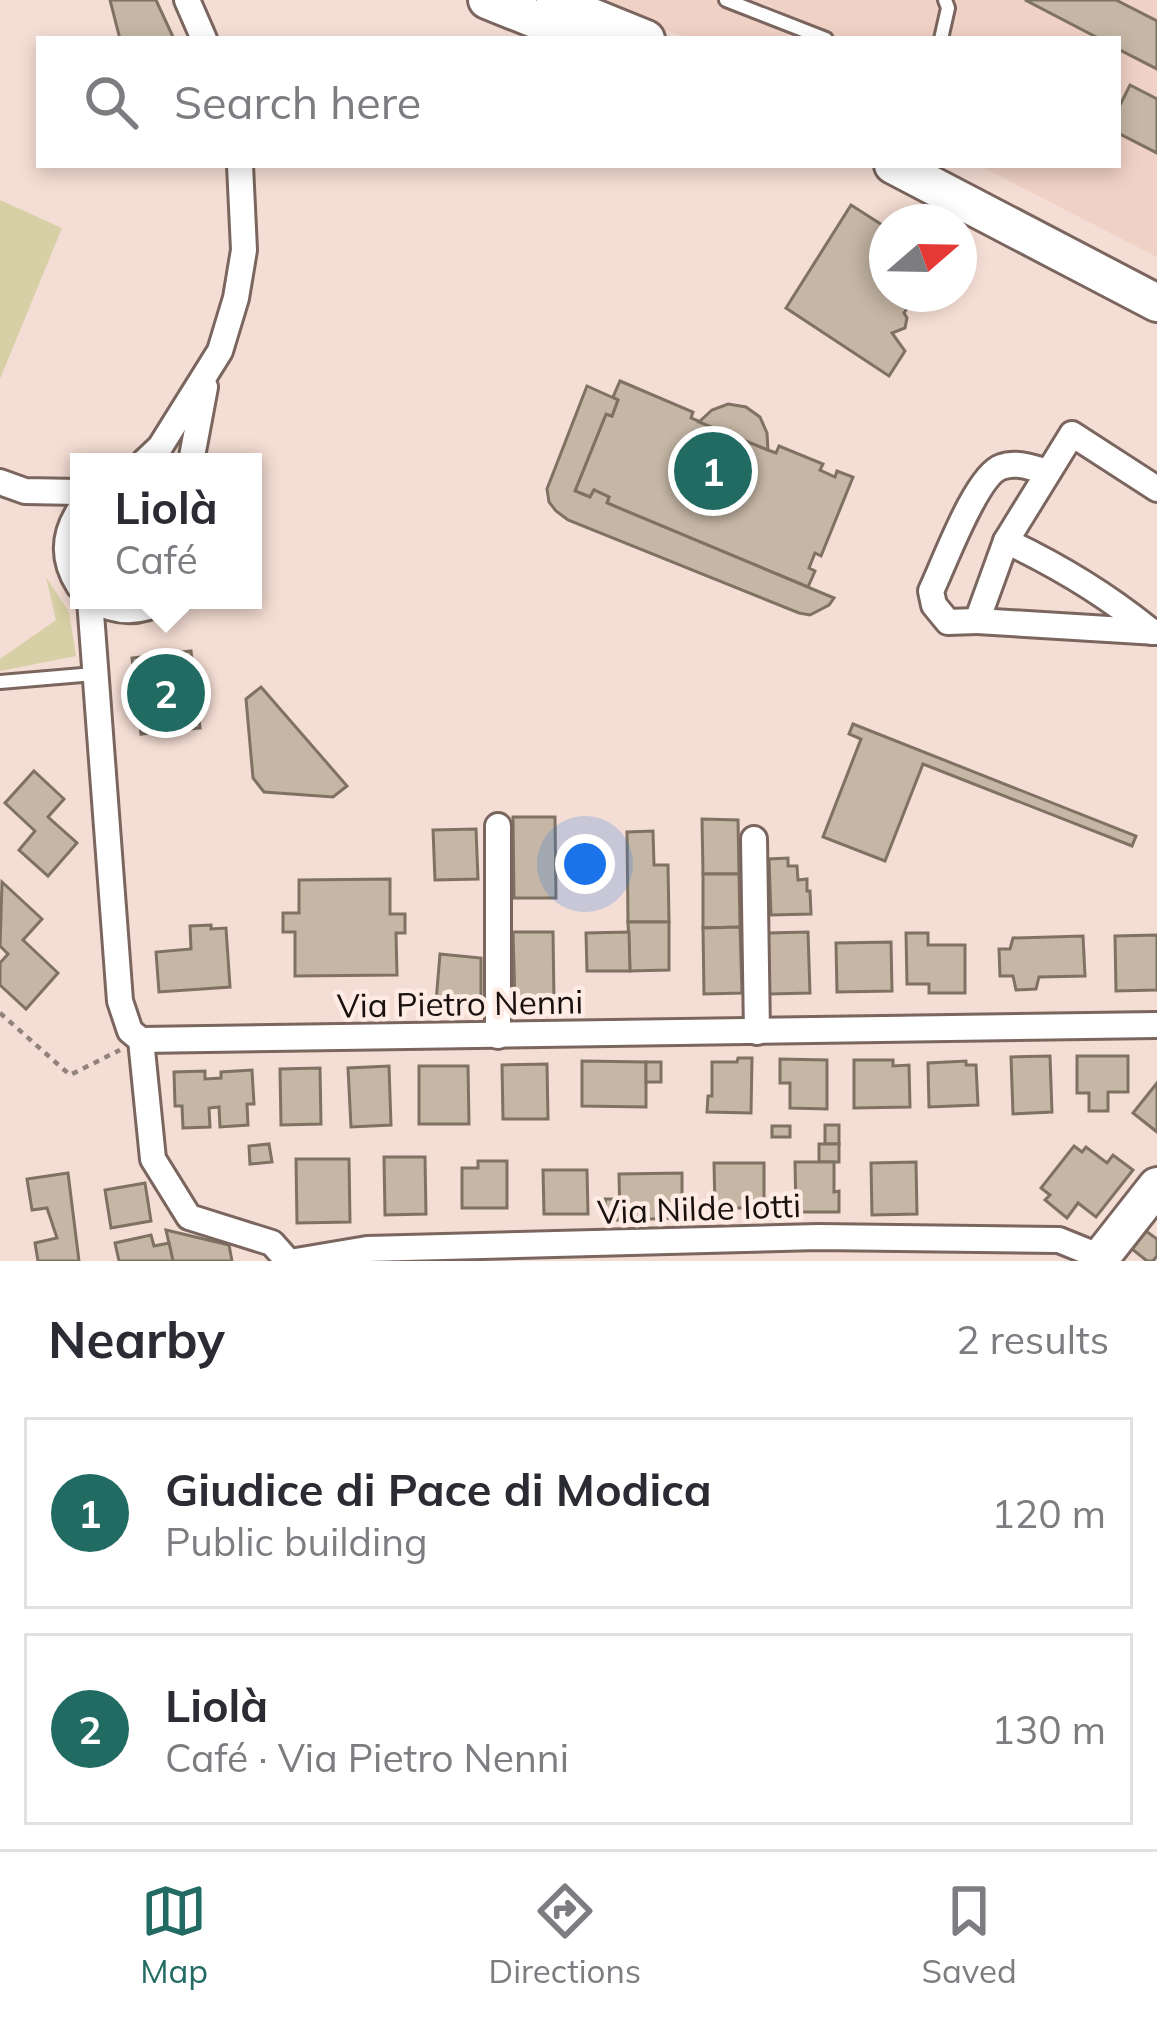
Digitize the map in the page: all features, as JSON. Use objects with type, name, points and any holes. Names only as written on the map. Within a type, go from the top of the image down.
[{"type":"street","points":[[187,0],[203,36]]},
{"type":"street","points":[[487,0],[533,4],[636,36]]},
{"type":"street","points":[[533,4],[580,36]]},
{"type":"street","points":[[154,453],[220,351],[244,250],[240,168]]},
{"type":"street","points":[[899,168],[1157,303]]},
{"type":"street","points":[[951,168],[1157,275]]},
{"type":"street","points":[[193,453],[208,373]]},
{"type":"street","points":[[976,621],[1006,541],[1072,434],[1157,489]]},
{"type":"street","points":[[1048,472],[1019,464],[999,467],[982,480],[931,592],[934,605],[948,622],[1155,632]]},
{"type":"street","points":[[0,482],[25,491],[70,492]]},
{"type":"street","points":[[25,491],[55,516],[70,521]]},
{"type":"street","points":[[70,537],[66,557],[70,568]]},
{"type":"street","points":[[1006,541],[1113,600],[1155,632]]},
{"type":"street","points":[[93,609],[120,1001],[130,1030],[141,1040],[153,1159],[189,1217],[272,1243],[292,1261]]},
{"type":"street","points":[[112,609],[144,609]]},
{"type":"street","points":[[97,672],[124,611]]},
{"type":"street","points":[[497,1036],[498,826]]},
{"type":"street","points":[[754,839],[757,1032]]},
{"type":"street","name":"Via Pietro Nenni","points":[[141,1040],[1157,1025]]},
{"type":"street","points":[[1100,1259],[1157,1186]]},
{"type":"street","name":"Via Nilde Iotti","points":[[292,1261],[367,1249],[549,1253],[818,1238],[1059,1240],[1100,1259]]},
{"type":"lane","points":[[725,0],[818,36]]},
{"type":"lane","points":[[941,36],[948,8],[945,0]]},
{"type":"lane","points":[[0,682],[97,672]]},
{"type":"path","points":[[0,1013],[70,1075],[141,1040]]},
{"type":"shaded area","points":[[592,0],[1157,0],[1157,257],[984,168],[1121,168],[1121,36],[682,36]]},
{"type":"shaded area","points":[[0,200],[62,228],[0,379]]},
{"type":"shaded area","points":[[46,577],[69,612],[76,656],[0,671],[0,659],[56,620]]},
{"type":"building","points":[[110,0],[156,0],[173,36],[119,36]]},
{"type":"building","points":[[1025,0],[1116,0],[1157,21],[1157,69],[1121,51],[1121,36],[1094,36]]},
{"type":"building","points":[[1130,85],[1157,99],[1157,153],[1121,135],[1121,103]]},
{"type":"building","points":[[851,205],[869,216],[869,312],[905,312],[905,328],[892,333],[905,351],[889,376],[786,308]]},
{"type":"building","points":[[620,381],[768,450],[776,453],[779,446],[823,464],[820,470],[835,477],[837,471],[853,477],[821,556],[815,553],[809,568],[815,571],[808,587],[607,503],[609,497],[594,490],[590,497],[575,491],[606,414],[612,416]]},
{"type":"building","points":[[587,386],[618,400],[612,416],[606,414],[575,491],[590,497],[594,490],[609,497],[607,503],[834,598],[829,605],[810,615],[799,613],[568,520],[556,511],[547,489]]},
{"type":"building","points":[[728,404],[746,407],[760,417],[768,450],[699,422]]},
{"type":"building","points":[[191,651],[200,728],[141,734],[132,658]]},
{"type":"building","points":[[261,687],[347,786],[333,797],[264,792],[253,778],[246,699]]},
{"type":"building","points":[[853,724],[1136,836],[1132,846],[923,764],[885,861],[823,837],[861,739],[849,734]]},
{"type":"building","points":[[34,771],[64,799],[48,817],[77,843],[48,876],[19,850],[35,831],[5,803]]},
{"type":"building","points":[[513,817],[555,817],[556,898],[514,898]]},
{"type":"building","points":[[702,819],[738,820],[739,874],[703,874]]},
{"type":"building","points":[[476,829],[478,879],[435,880],[433,830]]},
{"type":"building","points":[[653,831],[654,865],[668,865],[669,922],[628,922],[627,832]]},
{"type":"building","points":[[788,858],[788,866],[797,866],[798,880],[807,879],[811,914],[771,915],[769,859]]},
{"type":"building","points":[[703,874],[739,874],[740,927],[703,928]]},
{"type":"building","points":[[390,879],[390,914],[405,914],[405,933],[396,933],[397,975],[295,976],[295,932],[283,932],[283,913],[299,913],[299,880]]},
{"type":"building","points":[[2,882],[42,919],[23,940],[58,973],[26,1009],[0,985],[0,963],[8,954],[0,946]]},
{"type":"building","points":[[628,922],[669,922],[669,970],[630,971]]},
{"type":"building","points":[[211,925],[211,929],[226,928],[230,987],[159,992],[156,952],[191,949],[190,926]]},
{"type":"building","points":[[740,927],[742,993],[704,994],[703,928]]},
{"type":"building","points":[[513,932],[553,932],[554,1001],[515,1002]]},
{"type":"building","points":[[629,932],[630,971],[587,971],[586,933]]},
{"type":"building","points":[[808,932],[810,993],[769,994],[768,933]]},
{"type":"building","points":[[906,933],[928,933],[928,945],[965,945],[965,993],[929,993],[929,984],[907,984]]},
{"type":"building","points":[[1157,935],[1157,990],[1116,991],[1115,936]]},
{"type":"building","points":[[1083,936],[1085,976],[1039,977],[1036,989],[1016,990],[1013,976],[1000,976],[999,949],[1010,949],[1013,938]]},
{"type":"building","points":[[891,942],[892,991],[837,992],[836,943]]},
{"type":"building","points":[[440,954],[481,958],[481,1002],[436,1002]]},
{"type":"building","points":[[1050,1056],[1052,1112],[1013,1114],[1011,1057]]},
{"type":"building","points":[[1077,1056],[1128,1056],[1128,1092],[1108,1092],[1108,1111],[1089,1111],[1089,1093],[1077,1093]]},
{"type":"building","points":[[738,1058],[752,1058],[751,1113],[707,1112],[712,1062],[737,1062]]},
{"type":"building","points":[[780,1059],[827,1060],[827,1109],[790,1108],[790,1083],[780,1083]]},
{"type":"building","points":[[854,1060],[909,1065],[910,1107],[854,1108]]},
{"type":"building","points":[[582,1061],[646,1062],[646,1107],[582,1106]]},
{"type":"building","points":[[966,1061],[966,1065],[976,1065],[978,1105],[929,1107],[928,1063]]},
{"type":"building","points":[[646,1062],[661,1062],[661,1082],[646,1082]]},
{"type":"building","points":[[547,1064],[548,1119],[503,1119],[502,1065]]},
{"type":"building","points":[[389,1066],[391,1125],[351,1127],[348,1068]]},
{"type":"building","points":[[419,1066],[468,1066],[469,1124],[419,1124]]},
{"type":"building","points":[[320,1068],[321,1124],[281,1125],[280,1069]]},
{"type":"building","points":[[252,1070],[254,1104],[247,1104],[248,1125],[220,1127],[219,1107],[209,1108],[210,1127],[183,1128],[182,1106],[175,1106],[174,1072],[205,1071],[205,1079],[221,1078],[221,1072]]},
{"type":"building","points":[[1157,1083],[1157,1132],[1133,1113]]},
{"type":"building","points":[[825,1125],[839,1125],[839,1144],[825,1144]]},
{"type":"building","points":[[772,1126],[790,1126],[790,1137],[772,1137]]},
{"type":"building","points":[[269,1144],[272,1162],[250,1164],[249,1146]]},
{"type":"building","points":[[819,1144],[839,1144],[839,1162],[819,1162]]},
{"type":"building","points":[[1074,1146],[1082,1152],[1086,1147],[1107,1163],[1113,1155],[1133,1170],[1096,1217],[1078,1203],[1067,1218],[1045,1200],[1050,1195],[1041,1188]]},
{"type":"building","points":[[384,1157],[425,1157],[426,1214],[385,1215]]},
{"type":"building","points":[[296,1159],[349,1159],[350,1222],[297,1223]]},
{"type":"building","points":[[478,1161],[507,1161],[507,1208],[462,1208],[462,1168],[478,1168]]},
{"type":"building","points":[[795,1162],[834,1162],[839,1212],[796,1212]]},
{"type":"building","points":[[916,1162],[917,1214],[872,1215],[871,1163]]},
{"type":"building","points":[[714,1163],[764,1163],[764,1208],[715,1208]]},
{"type":"building","points":[[543,1170],[587,1170],[588,1214],[544,1214]]},
{"type":"building","points":[[68,1173],[79,1261],[38,1261],[35,1243],[57,1238],[47,1208],[32,1210],[27,1179]]},
{"type":"building","points":[[682,1173],[682,1218],[620,1220],[619,1174]]},
{"type":"building","points":[[145,1183],[151,1221],[111,1228],[105,1190]]},
{"type":"building","points":[[605,1199],[620,1199],[620,1220],[606,1220]]},
{"type":"building","points":[[166,1230],[229,1245],[232,1261],[173,1261]]},
{"type":"building","points":[[1146,1231],[1157,1239],[1153,1261],[1132,1249]]},
{"type":"building","points":[[151,1235],[154,1246],[169,1243],[173,1261],[119,1261],[115,1243]]},
{"type":"place","name":"Giudice di Pace di Modica","points":[[713,471]]},
{"type":"place","name":"Liolà","points":[[166,693]]}]
